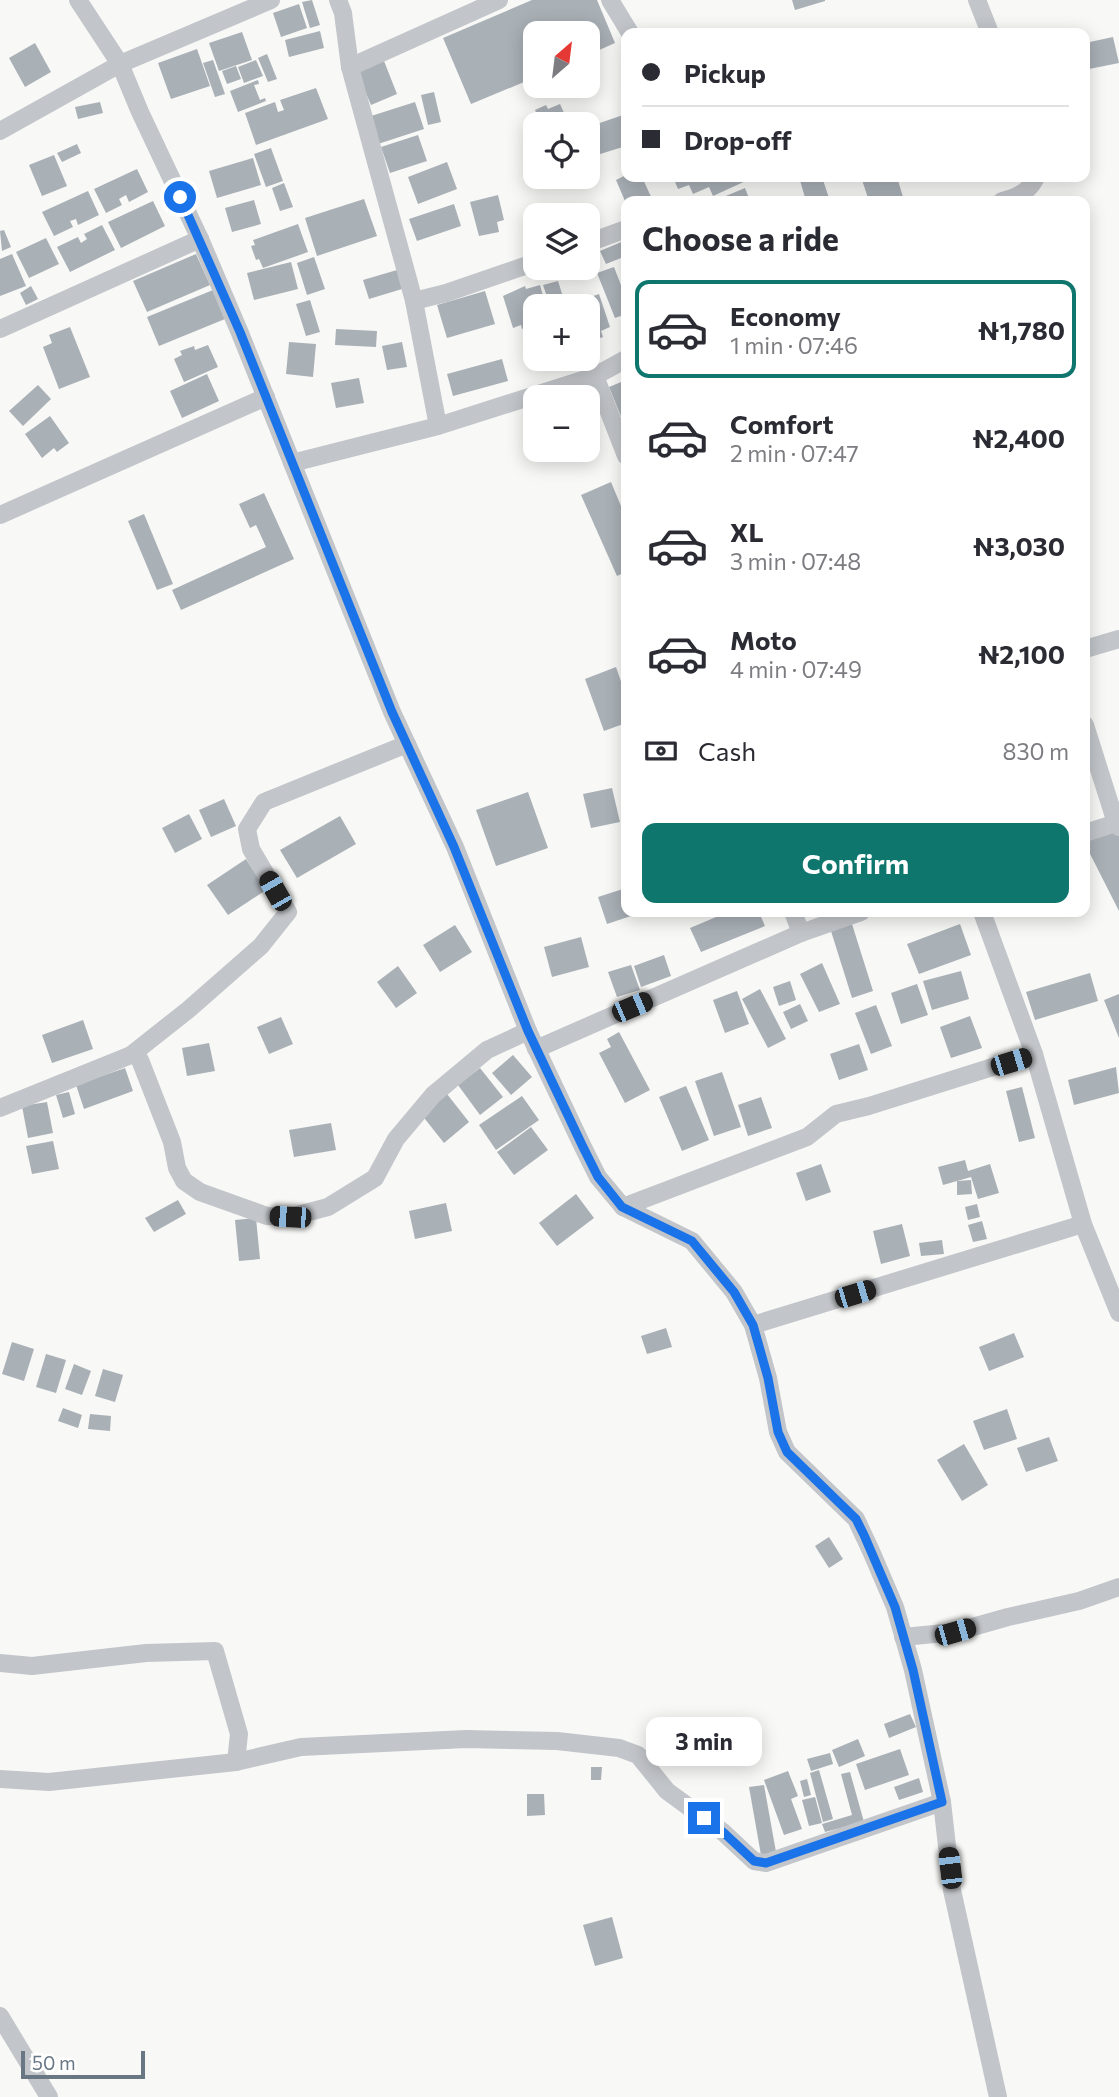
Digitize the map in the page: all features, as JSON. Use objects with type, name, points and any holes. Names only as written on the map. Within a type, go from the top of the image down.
[{"type":"street","points":[[79,0],[120,64],[200,239],[528,1031],[598,1177],[622,1207],[692,1241],[734,1292],[753,1325],[768,1378],[778,1432],[787,1452],[856,1519],[895,1607],[942,1802],[952,1890],[998,2097]]},
{"type":"street","points":[[0,131],[120,64],[271,0]]},
{"type":"street","points":[[338,0],[343,13],[350,67],[414,301],[438,426]]},
{"type":"street","points":[[350,67],[499,0]]},
{"type":"street","points":[[610,0],[627,28]]},
{"type":"street","points":[[977,0],[988,28]]},
{"type":"street","points":[[1017,196],[1034,182]]},
{"type":"street","points":[[600,239],[621,231]]},
{"type":"street","points":[[0,329],[200,239]]},
{"type":"street","points":[[414,301],[446,293],[523,266]]},
{"type":"street","points":[[292,463],[438,426],[595,376],[621,362]]},
{"type":"street","points":[[595,376],[621,443]]},
{"type":"street","points":[[0,515],[266,397]]},
{"type":"street","points":[[1090,648],[1119,639]]},
{"type":"street","points":[[1090,740],[1118,824],[1090,832]]},
{"type":"street","points":[[0,1108],[131,1055],[188,1010],[261,946],[288,912],[251,849],[247,829],[264,802],[407,744]]},
{"type":"street","points":[[795,917],[801,933]]},
{"type":"street","points":[[536,1048],[801,933],[847,917]]},
{"type":"street","points":[[984,917],[1034,1054],[1083,1224],[1119,1313]]},
{"type":"street","points":[[131,1055],[140,1060],[173,1142],[177,1168],[184,1181],[200,1192],[267,1216],[290,1217],[328,1207],[375,1178],[396,1139],[433,1095],[487,1050],[528,1031]]},
{"type":"street","points":[[622,1207],[807,1137],[836,1114],[1034,1054]]},
{"type":"street","points":[[753,1325],[1083,1224]]},
{"type":"street","points":[[903,1637],[955,1632],[1079,1601],[1119,1587]]},
{"type":"street","points":[[0,1662],[32,1667],[146,1653],[215,1650],[239,1734],[236,1762]]},
{"type":"street","points":[[0,1779],[49,1782],[236,1762],[301,1747],[466,1739],[557,1741],[619,1748],[638,1755],[667,1791],[723,1832],[754,1861],[766,1863],[942,1802]]},
{"type":"street","points":[[0,2016],[49,2097]]},
{"type":"building","points":[[312,0],[320,25],[310,28],[302,2]]},
{"type":"building","points":[[532,0],[597,0],[615,43],[600,50],[600,21],[523,21],[523,82],[471,104],[443,38]]},
{"type":"building","points":[[792,0],[825,0],[825,1],[795,10]]},
{"type":"building","points":[[299,4],[307,28],[281,37],[273,13]]},
{"type":"building","points":[[320,31],[324,48],[289,57],[285,40]]},
{"type":"building","points":[[242,32],[252,60],[219,71],[209,43]]},
{"type":"building","points":[[1113,37],[1119,63],[1090,69],[1090,42]]},
{"type":"building","points":[[35,43],[51,72],[25,87],[9,58]]},
{"type":"building","points":[[197,49],[210,86],[171,99],[158,63]]},
{"type":"building","points":[[267,54],[277,79],[268,82],[258,58]]},
{"type":"building","points":[[213,60],[225,94],[215,97],[203,63]]},
{"type":"building","points":[[256,60],[263,76],[244,83],[238,67]]},
{"type":"building","points":[[384,61],[397,94],[371,105],[357,72]]},
{"type":"building","points":[[236,66],[241,79],[227,84],[222,71]]},
{"type":"building","points":[[258,80],[259,84],[254,85],[260,100],[265,98],[266,101],[238,112],[230,91]]},
{"type":"building","points":[[316,88],[328,119],[256,145],[245,113],[275,102],[278,112],[284,110],[280,100]]},
{"type":"building","points":[[434,92],[441,122],[428,125],[421,95]]},
{"type":"building","points":[[100,102],[103,113],[78,119],[75,107]]},
{"type":"building","points":[[415,102],[424,129],[378,144],[368,117]]},
{"type":"building","points":[[560,104],[564,112],[535,110],[546,105],[548,109]]},
{"type":"building","points":[[621,116],[621,148],[600,154],[600,123]]},
{"type":"building","points":[[418,135],[427,161],[390,173],[381,147]]},
{"type":"building","points":[[77,144],[81,153],[62,162],[57,153]]},
{"type":"building","points":[[271,148],[283,181],[266,187],[254,154]]},
{"type":"building","points":[[54,155],[67,186],[42,196],[29,165]]},
{"type":"building","points":[[253,158],[261,185],[217,198],[209,171]]},
{"type":"building","points":[[447,162],[457,189],[418,204],[408,177]]},
{"type":"building","points":[[137,169],[148,192],[129,202],[126,195],[119,199],[122,205],[106,213],[94,189]]},
{"type":"building","points":[[621,178],[621,182],[644,182],[651,196],[623,196],[616,180]]},
{"type":"building","points":[[675,182],[744,182],[713,196],[709,187],[693,194],[689,185],[678,189]]},
{"type":"building","points":[[800,182],[824,182],[828,196],[805,196]]},
{"type":"building","points":[[863,182],[898,182],[903,196],[867,196]]},
{"type":"building","points":[[284,183],[293,207],[280,211],[272,188]]},
{"type":"building","points":[[745,188],[748,196],[726,196]]},
{"type":"building","points":[[88,191],[99,215],[78,225],[76,219],[70,221],[73,227],[54,236],[42,212]]},
{"type":"building","points":[[498,195],[504,220],[497,222],[499,232],[479,236],[470,202]]},
{"type":"building","points":[[364,199],[377,236],[317,256],[305,218]]},
{"type":"building","points":[[254,200],[261,224],[232,232],[225,208]]},
{"type":"building","points":[[153,201],[165,226],[121,248],[108,222]]},
{"type":"building","points":[[454,204],[461,226],[417,241],[409,219]]},
{"type":"building","points":[[298,224],[308,252],[263,268],[259,259],[256,260],[251,246],[255,245],[253,240]]},
{"type":"building","points":[[102,225],[115,250],[70,272],[57,247],[78,237],[81,243],[87,239],[84,234]]},
{"type":"building","points":[[4,230],[11,247],[2,251],[0,231]]},
{"type":"building","points":[[46,238],[59,264],[29,278],[16,252]]},
{"type":"building","points":[[621,242],[621,258],[606,264],[600,251]]},
{"type":"building","points":[[12,254],[26,286],[0,296],[0,259]]},
{"type":"building","points":[[196,254],[210,285],[147,312],[133,281]]},
{"type":"building","points":[[314,257],[325,289],[307,295],[297,263]]},
{"type":"building","points":[[291,262],[298,289],[254,300],[247,273]]},
{"type":"building","points":[[614,267],[621,285],[621,316],[615,318],[600,280],[600,272]]},
{"type":"building","points":[[397,270],[402,289],[369,299],[363,280]]},
{"type":"building","points":[[558,281],[562,294],[546,294],[543,285]]},
{"type":"building","points":[[540,285],[543,294],[523,294],[523,329],[521,325],[513,328],[503,296],[525,286],[526,289]]},
{"type":"building","points":[[31,286],[38,299],[26,305],[20,293]]},
{"type":"building","points":[[213,290],[225,319],[159,346],[147,317]]},
{"type":"building","points":[[485,291],[495,324],[447,338],[437,305]]},
{"type":"building","points":[[600,297],[610,327],[601,331],[603,337],[600,338]]},
{"type":"building","points":[[310,300],[320,332],[306,336],[296,304]]},
{"type":"building","points":[[70,327],[90,377],[59,389],[43,347],[52,343],[49,335]]},
{"type":"building","points":[[336,329],[377,331],[376,347],[335,345]]},
{"type":"building","points":[[289,342],[316,344],[313,377],[286,374]]},
{"type":"building","points":[[402,342],[407,367],[387,370],[382,346]]},
{"type":"building","points":[[208,345],[218,367],[184,382],[174,359],[182,355],[180,351],[194,346],[195,350]]},
{"type":"building","points":[[502,359],[508,381],[453,396],[447,374]]},
{"type":"building","points":[[207,374],[219,401],[182,418],[170,391]]},
{"type":"building","points":[[359,378],[364,403],[336,408],[331,383]]},
{"type":"building","points":[[621,382],[621,417],[609,387]]},
{"type":"building","points":[[38,385],[51,399],[23,426],[9,411]]},
{"type":"building","points":[[50,416],[69,443],[57,452],[54,448],[42,458],[25,434]]},
{"type":"building","points":[[611,482],[621,506],[621,574],[617,576],[581,495]]},
{"type":"building","points":[[264,493],[294,559],[181,610],[172,590],[266,547],[256,525],[250,528],[239,504]]},
{"type":"building","points":[[144,514],[173,584],[157,590],[128,521]]},
{"type":"building","points":[[616,667],[621,682],[621,725],[604,731],[585,679]]},
{"type":"building","points":[[612,788],[620,822],[591,828],[583,794]]},
{"type":"building","points":[[528,792],[548,848],[496,866],[476,810]]},
{"type":"building","points":[[224,799],[236,826],[211,837],[199,810]]},
{"type":"building","points":[[189,814],[202,839],[175,853],[162,828]]},
{"type":"building","points":[[340,816],[356,844],[297,878],[280,850]]},
{"type":"building","points":[[1114,825],[1119,835],[1119,911],[1090,854],[1090,837]]},
{"type":"building","points":[[246,859],[266,890],[228,915],[207,885]]},
{"type":"building","points":[[621,890],[621,917],[628,917],[607,924],[598,897]]},
{"type":"building","points":[[716,917],[761,917],[765,926],[701,952],[690,928]]},
{"type":"building","points":[[852,924],[873,991],[852,998],[831,931]]},
{"type":"building","points":[[960,924],[971,955],[919,974],[907,944]]},
{"type":"building","points":[[455,925],[472,952],[440,972],[423,945]]},
{"type":"building","points":[[581,937],[589,967],[552,977],[544,947]]},
{"type":"building","points":[[664,955],[671,976],[641,987],[634,966]]},
{"type":"building","points":[[822,963],[840,1004],[819,1012],[800,974]]},
{"type":"building","points":[[631,965],[640,990],[617,997],[608,972]]},
{"type":"building","points":[[398,966],[417,993],[396,1008],[377,982]]},
{"type":"building","points":[[961,971],[969,999],[932,1010],[923,981]]},
{"type":"building","points":[[1090,973],[1098,1001],[1035,1020],[1026,992]]},
{"type":"building","points":[[790,981],[796,1000],[779,1006],[773,987]]},
{"type":"building","points":[[917,984],[928,1015],[901,1024],[891,993]]},
{"type":"building","points":[[760,989],[786,1039],[768,1048],[742,999]]},
{"type":"building","points":[[737,991],[749,1024],[725,1033],[713,1000]]},
{"type":"building","points":[[1119,994],[1119,1038],[1104,1000]]},
{"type":"building","points":[[800,1004],[808,1021],[791,1029],[783,1012]]},
{"type":"building","points":[[876,1005],[892,1046],[871,1054],[855,1013]]},
{"type":"building","points":[[970,1016],[982,1048],[951,1058],[940,1027]]},
{"type":"building","points":[[281,1017],[293,1044],[269,1054],[257,1027]]},
{"type":"building","points":[[83,1020],[93,1049],[52,1063],[42,1035]]},
{"type":"building","points":[[619,1032],[650,1090],[625,1103],[599,1053],[611,1047],[607,1039]]},
{"type":"building","points":[[209,1043],[215,1071],[187,1076],[182,1048]]},
{"type":"building","points":[[859,1044],[868,1070],[839,1080],[830,1054]]},
{"type":"building","points":[[513,1055],[532,1077],[511,1095],[492,1073]]},
{"type":"building","points":[[1116,1067],[1119,1093],[1074,1105],[1068,1080]]},
{"type":"building","points":[[125,1068],[133,1091],[84,1109],[76,1085]]},
{"type":"building","points":[[480,1068],[503,1097],[480,1115],[458,1085]]},
{"type":"building","points":[[722,1072],[741,1127],[714,1136],[695,1081]]},
{"type":"building","points":[[686,1086],[709,1140],[682,1151],[659,1097]]},
{"type":"building","points":[[1022,1087],[1035,1138],[1019,1142],[1006,1091]]},
{"type":"building","points":[[69,1092],[75,1114],[63,1118],[56,1095]]},
{"type":"building","points":[[447,1094],[469,1122],[444,1143],[421,1114]]},
{"type":"building","points":[[522,1096],[539,1120],[496,1150],[479,1125]]},
{"type":"building","points":[[761,1097],[772,1128],[748,1136],[738,1105]]},
{"type":"building","points":[[47,1102],[53,1133],[28,1138],[22,1106]]},
{"type":"building","points":[[331,1123],[336,1150],[294,1157],[289,1130]]},
{"type":"building","points":[[531,1127],[548,1150],[514,1175],[497,1152]]},
{"type":"building","points":[[53,1141],[59,1169],[32,1174],[26,1146]]},
{"type":"building","points":[[965,1160],[968,1171],[990,1164],[999,1193],[978,1199],[971,1177],[943,1185],[938,1167]]},
{"type":"building","points":[[821,1164],[831,1192],[806,1201],[796,1173]]},
{"type":"building","points":[[971,1180],[972,1194],[957,1195],[957,1181]]},
{"type":"building","points":[[576,1194],[594,1218],[557,1246],[539,1223]]},
{"type":"building","points":[[178,1200],[186,1214],[154,1232],[145,1218]]},
{"type":"building","points":[[446,1203],[452,1231],[415,1239],[409,1211]]},
{"type":"building","points":[[977,1204],[980,1217],[968,1220],[965,1207]]},
{"type":"building","points":[[256,1218],[260,1259],[239,1261],[235,1220]]},
{"type":"building","points":[[982,1221],[987,1239],[973,1242],[968,1225]]},
{"type":"building","points":[[902,1224],[910,1256],[881,1264],[873,1231]]},
{"type":"building","points":[[942,1240],[944,1254],[921,1256],[919,1243]]},
{"type":"building","points":[[666,1328],[672,1347],[647,1354],[641,1336]]},
{"type":"building","points":[[1014,1333],[1024,1357],[989,1371],[979,1347]]},
{"type":"building","points":[[12,1342],[34,1349],[24,1381],[2,1374]]},
{"type":"building","points":[[46,1354],[66,1360],[56,1393],[36,1387]]},
{"type":"building","points":[[74,1364],[91,1371],[82,1395],[65,1389]]},
{"type":"building","points":[[103,1369],[123,1375],[115,1402],[95,1396]]},
{"type":"building","points":[[63,1408],[82,1415],[78,1428],[58,1421]]},
{"type":"building","points":[[1007,1409],[1017,1439],[984,1450],[973,1421]]},
{"type":"building","points":[[90,1414],[111,1416],[110,1431],[88,1429]]},
{"type":"building","points":[[1049,1437],[1058,1461],[1026,1472],[1017,1448]]},
{"type":"building","points":[[964,1444],[988,1485],[962,1501],[937,1460]]},
{"type":"building","points":[[829,1537],[843,1559],[829,1568],[815,1546]]},
{"type":"building","points":[[910,1714],[916,1727],[889,1738],[884,1724]]},
{"type":"building","points":[[858,1739],[865,1756],[839,1767],[832,1750]]},
{"type":"building","points":[[900,1749],[909,1775],[865,1790],[856,1764]]},
{"type":"building","points":[[830,1753],[833,1764],[811,1771],[807,1759]]},
{"type":"building","points":[[591,1767],[602,1767],[601,1780],[591,1780]]},
{"type":"building","points":[[819,1770],[833,1819],[823,1822],[810,1773]]},
{"type":"building","points":[[788,1771],[798,1796],[791,1799],[802,1829],[784,1835],[764,1780]]},
{"type":"building","points":[[850,1772],[864,1822],[825,1832],[822,1824],[852,1815],[841,1774]]},
{"type":"building","points":[[919,1778],[923,1792],[899,1800],[894,1787]]},
{"type":"building","points":[[807,1779],[811,1795],[804,1797],[800,1781]]},
{"type":"building","points":[[764,1785],[776,1852],[761,1855],[749,1787]]},
{"type":"building","points":[[527,1794],[544,1794],[545,1815],[527,1816]]},
{"type":"building","points":[[815,1797],[822,1823],[809,1826],[802,1800]]},
{"type":"building","points":[[612,1917],[623,1958],[595,1966],[583,1925]]},
{"type":"route","points":[[180,197],[240,332],[392,712],[454,847],[528,1031],[598,1177],[622,1207],[692,1241],[734,1292],[753,1325],[768,1378],[778,1432],[787,1452],[856,1519],[895,1607],[913,1670],[942,1802],[766,1863],[754,1861],[704,1818]]}]
